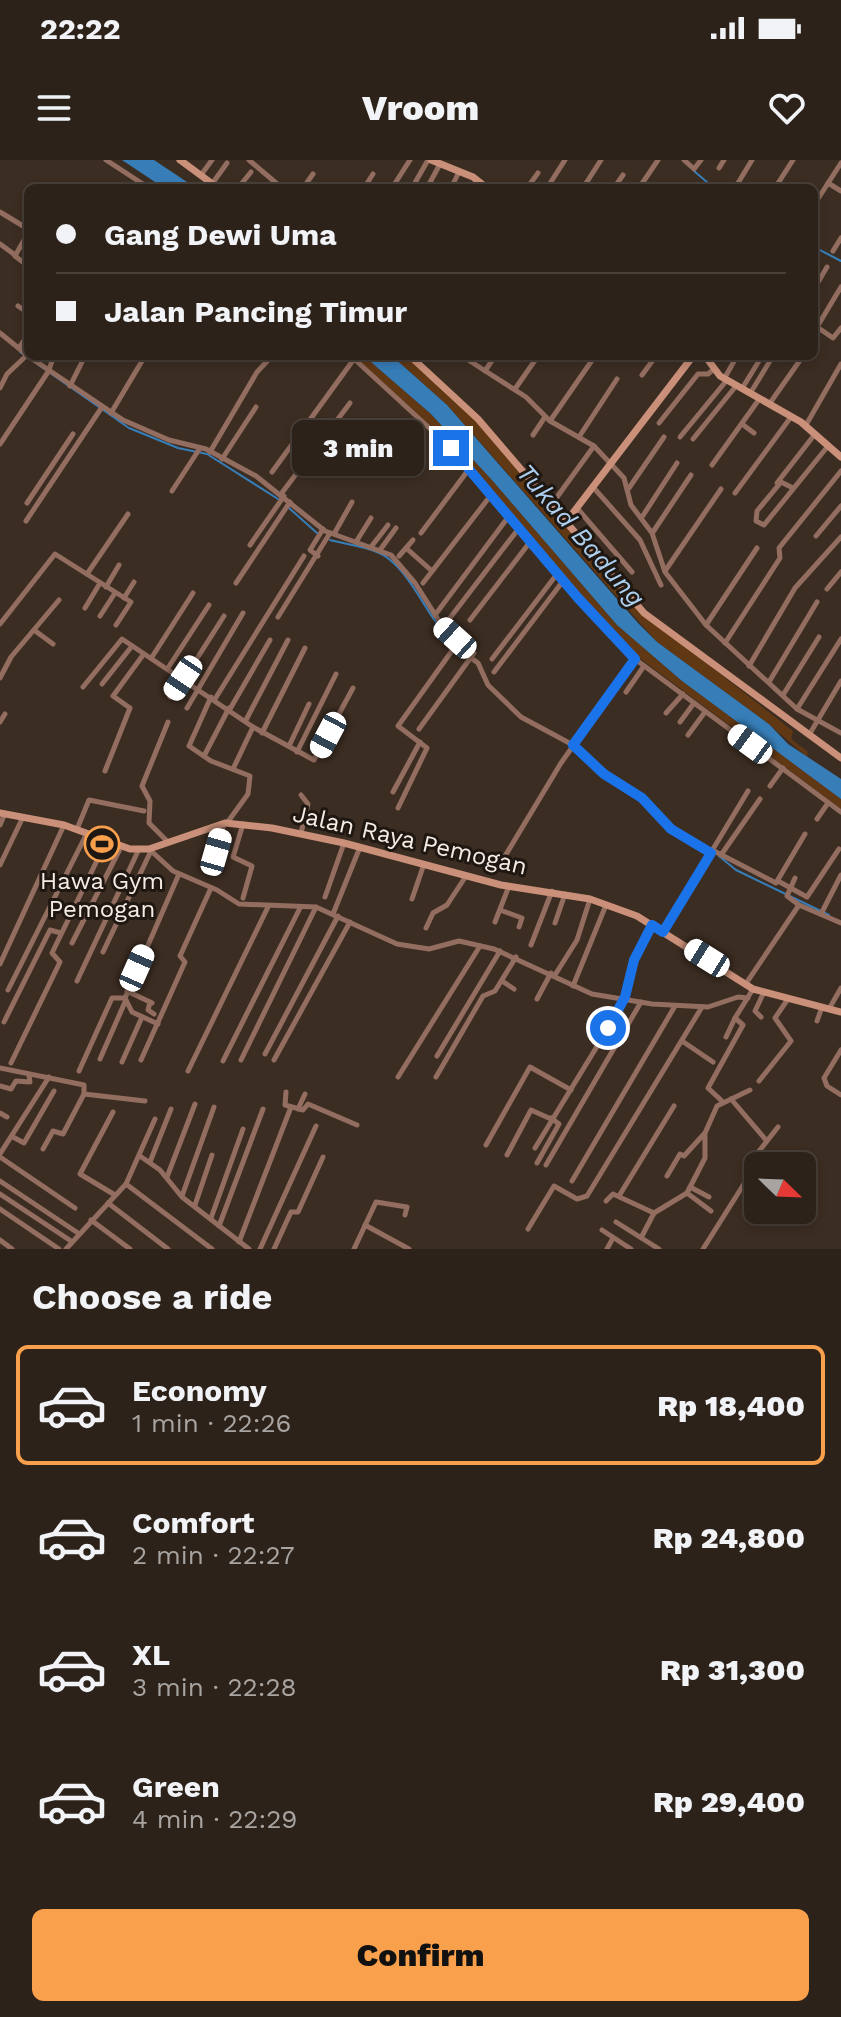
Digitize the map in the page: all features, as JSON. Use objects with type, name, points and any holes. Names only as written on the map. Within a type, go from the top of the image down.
[{"type":"street","points":[[106,160],[143,184]]},
{"type":"street","points":[[180,160],[212,184]]},
{"type":"street","points":[[201,175],[212,160]]},
{"type":"street","points":[[249,160],[277,184]]},
{"type":"street","points":[[395,184],[410,160]]},
{"type":"street","points":[[414,184],[429,160],[480,184]]},
{"type":"street","points":[[545,184],[565,160]]},
{"type":"street","points":[[586,184],[601,160]]},
{"type":"street","points":[[642,184],[658,160]]},
{"type":"street","points":[[684,160],[695,169],[701,160]]},
{"type":"street","points":[[719,168],[724,160]]},
{"type":"street","points":[[737,184],[752,160]]},
{"type":"street","points":[[778,184],[793,160]]},
{"type":"street","points":[[216,184],[227,163]]},
{"type":"street","points":[[818,199],[841,163]]},
{"type":"street","points":[[429,184],[440,164]]},
{"type":"street","points":[[241,184],[251,172]]},
{"type":"street","points":[[453,184],[459,172]]},
{"type":"street","points":[[530,184],[538,173]]},
{"type":"street","points":[[306,184],[313,174]]},
{"type":"street","points":[[367,184],[373,174]]},
{"type":"street","points":[[617,184],[623,175]]},
{"type":"street","points":[[828,183],[841,191]]},
{"type":"street","points":[[0,212],[24,228]]},
{"type":"street","points":[[15,255],[24,238]]},
{"type":"street","points":[[833,251],[841,238]]},
{"type":"street","points":[[0,244],[24,263]]},
{"type":"street","points":[[818,282],[827,267]]},
{"type":"street","points":[[818,324],[841,287]]},
{"type":"street","points":[[18,306],[24,310]]},
{"type":"street","points":[[818,327],[834,338],[841,328]]},
{"type":"street","points":[[0,333],[24,354]]},
{"type":"street","points":[[19,348],[24,340]]},
{"type":"street","points":[[0,388],[7,374],[24,358]]},
{"type":"street","points":[[31,360],[101,408],[169,440],[210,452],[222,459],[282,497],[321,532],[380,550],[394,558],[443,627],[478,663],[488,685],[521,717],[574,744],[604,774],[642,798],[671,829],[773,882],[778,881]]},
{"type":"street","points":[[0,444],[52,360]]},
{"type":"street","points":[[70,386],[83,360]]},
{"type":"street","points":[[111,413],[143,360]]},
{"type":"street","points":[[210,452],[257,372],[268,360]]},
{"type":"street","points":[[272,472],[350,360]]},
{"type":"street","points":[[355,360],[419,415],[635,659],[841,812]]},
{"type":"street","points":[[414,360],[478,419],[644,613],[841,758]]},
{"type":"street","points":[[474,360],[485,371],[515,389],[548,419],[594,446],[611,462],[629,488],[631,505],[652,533],[665,572],[706,625],[797,709],[841,733]]},
{"type":"street","points":[[485,371],[492,360]]},
{"type":"street","points":[[515,389],[535,360]]},
{"type":"street","points":[[533,435],[592,360]]},
{"type":"street","points":[[642,375],[653,360]]},
{"type":"street","points":[[566,522],[690,360]]},
{"type":"street","points":[[708,360],[726,380],[806,425],[841,457]]},
{"type":"street","points":[[680,437],[726,380],[735,360]]},
{"type":"street","points":[[744,388],[760,360]]},
{"type":"street","points":[[693,439],[769,360]]},
{"type":"street","points":[[770,403],[800,360]]},
{"type":"street","points":[[806,425],[841,364]]},
{"type":"street","points":[[659,423],[698,374],[708,374],[714,369]]},
{"type":"street","points":[[0,371],[7,374]]},
{"type":"street","points":[[579,437],[617,379]]},
{"type":"street","points":[[712,465],[760,397]]},
{"type":"street","points":[[250,545],[350,403]]},
{"type":"street","points":[[222,459],[256,407]]},
{"type":"street","points":[[26,521],[101,408]]},
{"type":"street","points":[[735,493],[792,416]]},
{"type":"street","points":[[742,424],[754,433]]},
{"type":"street","points":[[757,508],[816,433]]},
{"type":"street","points":[[27,503],[73,434]]},
{"type":"street","points":[[629,488],[664,437]]},
{"type":"street","points":[[793,488],[781,482],[757,511],[756,521],[764,525],[828,445]]},
{"type":"street","points":[[552,504],[594,446]]},
{"type":"street","points":[[64,447],[72,452]]},
{"type":"street","points":[[172,491],[199,449]]},
{"type":"street","points":[[642,517],[677,463]]},
{"type":"street","points":[[421,533],[469,469]]},
{"type":"street","points":[[724,644],[780,558],[779,548],[841,471]]},
{"type":"street","points":[[652,533],[691,475]]},
{"type":"street","points":[[593,486],[633,529],[661,585]]},
{"type":"street","points":[[665,572],[721,489]]},
{"type":"street","points":[[423,583],[491,495]]},
{"type":"street","points":[[278,617],[352,502]]},
{"type":"street","points":[[236,583],[288,504]]},
{"type":"street","points":[[816,536],[841,506]]},
{"type":"street","points":[[577,508],[632,572]]},
{"type":"street","points":[[87,574],[128,514]]},
{"type":"street","points":[[435,615],[509,516]]},
{"type":"street","points":[[356,542],[371,518]]},
{"type":"street","points":[[371,547],[388,525]]},
{"type":"street","points":[[380,550],[396,528]]},
{"type":"street","points":[[443,627],[519,528]]},
{"type":"street","points":[[318,556],[310,550],[321,532]]},
{"type":"street","points":[[749,666],[795,588],[841,537]]},
{"type":"street","points":[[399,556],[413,540]]},
{"type":"street","points":[[470,620],[530,542]]},
{"type":"street","points":[[406,548],[432,571]]},
{"type":"street","points":[[706,625],[757,548]]},
{"type":"street","points":[[0,624],[55,554],[131,602],[116,625]]},
{"type":"street","points":[[216,852],[226,823],[248,794],[249,775],[204,756],[189,744],[213,698],[304,556]]},
{"type":"street","points":[[85,608],[119,565]]},
{"type":"street","points":[[827,589],[841,572]]},
{"type":"street","points":[[492,659],[557,574]]},
{"type":"street","points":[[494,672],[563,581]]},
{"type":"street","points":[[124,598],[134,582]]},
{"type":"street","points":[[100,616],[115,593]]},
{"type":"street","points":[[152,657],[193,593]]},
{"type":"street","points":[[0,678],[11,657],[59,600]]},
{"type":"street","points":[[769,682],[817,602]]},
{"type":"street","points":[[168,668],[209,605]]},
{"type":"street","points":[[187,708],[243,613]]},
{"type":"street","points":[[170,697],[224,616]]},
{"type":"street","points":[[34,630],[53,644]]},
{"type":"street","points":[[783,695],[819,637]]},
{"type":"street","points":[[83,687],[120,639],[230,708],[262,733],[315,759],[353,688]]},
{"type":"street","points":[[797,709],[841,639]]},
{"type":"street","points":[[204,756],[270,640]]},
{"type":"street","points":[[246,720],[288,640]]},
{"type":"street","points":[[398,808],[426,751],[420,742],[398,726],[458,643]]},
{"type":"street","points":[[102,684],[132,646]]},
{"type":"street","points":[[262,733],[305,648]]},
{"type":"street","points":[[105,771],[130,710],[113,695],[143,655]]},
{"type":"street","points":[[419,729],[472,656]]},
{"type":"street","points":[[502,861],[574,744],[635,659]]},
{"type":"street","points":[[626,692],[644,666]]},
{"type":"street","points":[[297,752],[336,674]]},
{"type":"street","points":[[809,736],[841,681]]},
{"type":"street","points":[[666,713],[683,694]]},
{"type":"street","points":[[680,722],[695,703]]},
{"type":"street","points":[[289,746],[309,704]]},
{"type":"street","points":[[688,735],[705,712]]},
{"type":"street","points":[[0,722],[5,714]]},
{"type":"street","points":[[168,722],[142,786],[150,801],[149,823],[168,842]]},
{"type":"street","points":[[233,769],[253,727]]},
{"type":"street","points":[[393,792],[420,742]]},
{"type":"street","points":[[770,786],[783,768]]},
{"type":"street","points":[[663,932],[748,791]]},
{"type":"street","points":[[301,795],[308,804],[301,833]]},
{"type":"street","points":[[721,855],[760,799]]},
{"type":"street","points":[[77,829],[89,800],[144,811]]},
{"type":"street","points":[[817,819],[828,803]]},
{"type":"street","points":[[0,825],[3,813]]},
{"type":"street","name":"Jalan Raya Pemogan","points":[[3,813],[64,825],[121,847],[149,851],[226,823],[243,824],[344,843],[509,886],[590,899],[652,925],[745,985],[751,994],[764,992],[841,1012]]},
{"type":"street","points":[[0,865],[23,816]]},
{"type":"street","points":[[243,824],[233,857],[252,866],[253,871],[243,898]]},
{"type":"street","points":[[0,964],[64,825]]},
{"type":"street","points":[[8,990],[87,833]]},
{"type":"street","points":[[778,881],[805,834]]},
{"type":"street","points":[[11,1063],[59,964],[60,960],[52,953],[106,842]]},
{"type":"street","points":[[325,897],[344,843]]},
{"type":"street","points":[[72,943],[121,847]]},
{"type":"street","points":[[265,1054],[335,913],[360,847]]},
{"type":"street","points":[[77,981],[139,849]]},
{"type":"street","points":[[788,891],[807,897],[839,849]]},
{"type":"street","points":[[103,952],[149,851],[179,874],[239,904],[316,907],[335,913],[397,944],[429,949],[459,941],[500,951],[555,973],[592,994],[702,1007],[751,994]]},
{"type":"street","points":[[412,899],[424,864]]},
{"type":"street","points":[[100,1059],[179,874]]},
{"type":"street","points":[[823,911],[841,875]]},
{"type":"street","points":[[426,928],[433,913],[447,905],[466,876]]},
{"type":"street","points":[[788,891],[795,878]]},
{"type":"street","points":[[778,881],[799,905],[823,911],[841,923]]},
{"type":"street","points":[[495,922],[509,886]]},
{"type":"street","points":[[141,1060],[185,962],[180,956],[211,888]]},
{"type":"street","points":[[531,945],[552,891]]},
{"type":"street","points":[[555,923],[565,894]]},
{"type":"street","points":[[537,999],[577,940],[590,899]]},
{"type":"street","points":[[574,984],[607,904]]},
{"type":"street","points":[[745,985],[799,905]]},
{"type":"street","points":[[188,1071],[268,907]]},
{"type":"street","points":[[241,1060],[316,907]]},
{"type":"street","points":[[223,1061],[300,908]]},
{"type":"street","points":[[500,910],[522,918],[519,927]]},
{"type":"street","points":[[274,1060],[350,922]]},
{"type":"street","points":[[535,1148],[625,997],[634,960],[652,925]]},
{"type":"street","points":[[4,1022],[50,930],[61,933]]},
{"type":"street","points":[[398,1077],[480,946]]},
{"type":"street","points":[[437,1056],[500,951]]},
{"type":"street","points":[[436,1077],[483,996],[495,991],[516,957]]},
{"type":"street","points":[[502,981],[514,989]]},
{"type":"street","points":[[817,1021],[841,988]]},
{"type":"street","points":[[761,1017],[755,1011],[764,992]]},
{"type":"street","points":[[726,1037],[751,994]]},
{"type":"street","points":[[125,997],[130,1010],[158,1024]]},
{"type":"street","points":[[79,1071],[112,998],[125,997],[151,1003],[148,1010],[154,1014]]},
{"type":"street","points":[[759,1081],[792,1038],[775,1018],[788,999]]},
{"type":"street","points":[[546,1165],[641,1002]]},
{"type":"street","points":[[572,1181],[675,1006]]},
{"type":"street","points":[[528,1229],[554,1186],[577,1199],[587,1196],[702,1007]]},
{"type":"street","points":[[122,1062],[142,1017]]},
{"type":"street","points":[[723,1102],[708,1088],[743,1028],[735,1018]]},
{"type":"street","points":[[682,1041],[713,1062]]},
{"type":"street","points":[[841,1050],[824,1078],[827,1086],[841,1095]]},
{"type":"street","points":[[486,1145],[530,1067],[571,1090]]},
{"type":"street","points":[[0,1068],[83,1084],[84,1094],[63,1134],[53,1131],[43,1149]]},
{"type":"street","points":[[0,1086],[11,1089],[16,1081],[30,1082],[29,1075]]},
{"type":"street","points":[[49,1077],[0,1156],[75,1208]]},
{"type":"street","points":[[642,1236],[654,1213],[689,1190],[705,1158],[705,1133],[712,1112],[723,1102],[750,1090]]},
{"type":"street","points":[[13,1137],[24,1143],[54,1091]]},
{"type":"street","points":[[286,1092],[284,1103],[291,1107],[305,1109],[308,1104],[357,1125]]},
{"type":"street","points":[[84,1094],[145,1101]]},
{"type":"street","points":[[298,1109],[305,1094]]},
{"type":"street","points":[[731,1099],[766,1140]]},
{"type":"street","points":[[167,1177],[195,1104]]},
{"type":"street","points":[[619,1196],[674,1106]]},
{"type":"street","points":[[182,1197],[214,1107]]},
{"type":"street","points":[[239,1242],[291,1107]]},
{"type":"street","points":[[150,1162],[171,1109]]},
{"type":"street","points":[[219,1226],[263,1109]]},
{"type":"street","points":[[507,1155],[531,1110],[559,1124],[537,1163]]},
{"type":"street","points":[[113,1112],[80,1174],[115,1195]]},
{"type":"street","points":[[0,1113],[7,1117]]},
{"type":"street","points":[[0,1194],[68,1246],[126,1184],[155,1119]]},
{"type":"street","points":[[260,1249],[316,1126]]},
{"type":"street","points":[[758,1152],[778,1127]]},
{"type":"street","points":[[211,1218],[243,1129]]},
{"type":"street","points":[[667,1176],[680,1154],[684,1156],[705,1133]]},
{"type":"street","points":[[195,1205],[212,1155]]},
{"type":"street","points":[[140,1156],[167,1177],[182,1197],[249,1249]]},
{"type":"street","points":[[274,1249],[291,1212],[298,1212],[323,1157]]},
{"type":"street","points":[[0,1181],[78,1233]]},
{"type":"street","points":[[126,1184],[212,1249]]},
{"type":"street","points":[[703,1249],[744,1184]]},
{"type":"street","points":[[689,1190],[709,1197]]},
{"type":"street","points":[[689,1190],[711,1211]]},
{"type":"street","points":[[606,1201],[610,1194],[619,1196],[654,1213]]},
{"type":"street","points":[[354,1249],[378,1201],[407,1207],[405,1215]]},
{"type":"street","points":[[108,1203],[168,1249]]},
{"type":"street","points":[[0,1209],[59,1249]]},
{"type":"street","points":[[91,1220],[130,1249]]},
{"type":"street","points":[[616,1222],[659,1249]]},
{"type":"street","points":[[365,1225],[409,1249]]},
{"type":"street","points":[[602,1230],[631,1249]]},
{"type":"street","points":[[607,1249],[613,1238]]},
{"type":"street","points":[[0,1240],[12,1249]]},
{"type":"shaded area","points":[[358,360],[369,360],[431,414],[617,625],[682,681],[841,799],[841,809],[629,650],[454,447]]},
{"type":"shaded area","points":[[396,360],[410,360],[469,413],[636,608],[793,731],[791,739],[808,752],[807,757],[770,725],[657,642],[447,405]]},
{"type":"water","points":[[122,160],[154,160],[190,184],[158,184]]},
{"type":"water","name":"Tukad Badung","points":[[369,360],[396,360],[447,405],[657,642],[770,725],[788,744],[841,779],[841,799],[682,681],[617,625],[431,414]]},
{"type":"waterway","points":[[694,171],[709,184]]},
{"type":"waterway","points":[[818,249],[841,261]]},
{"type":"waterway","points":[[20,352],[24,355]]},
{"type":"waterway","points":[[31,360],[129,428],[178,448],[207,454],[278,499]]},
{"type":"waterway","points":[[289,508],[317,533]]},
{"type":"waterway","points":[[330,540],[368,549],[389,559],[407,578],[436,623],[454,642]]},
{"type":"waterway","points":[[459,646],[470,655]]},
{"type":"waterway","points":[[606,772],[631,788]]},
{"type":"waterway","points":[[719,856],[736,870],[829,915]]},
{"type":"place","name":"Hawa Gym Pemogan","points":[[102,844]]},
{"type":"route","points":[[451,448],[578,598],[635,659],[573,745],[593,766],[642,798],[671,829],[711,853],[663,932],[652,925],[634,960],[625,997],[608,1028]]}]
